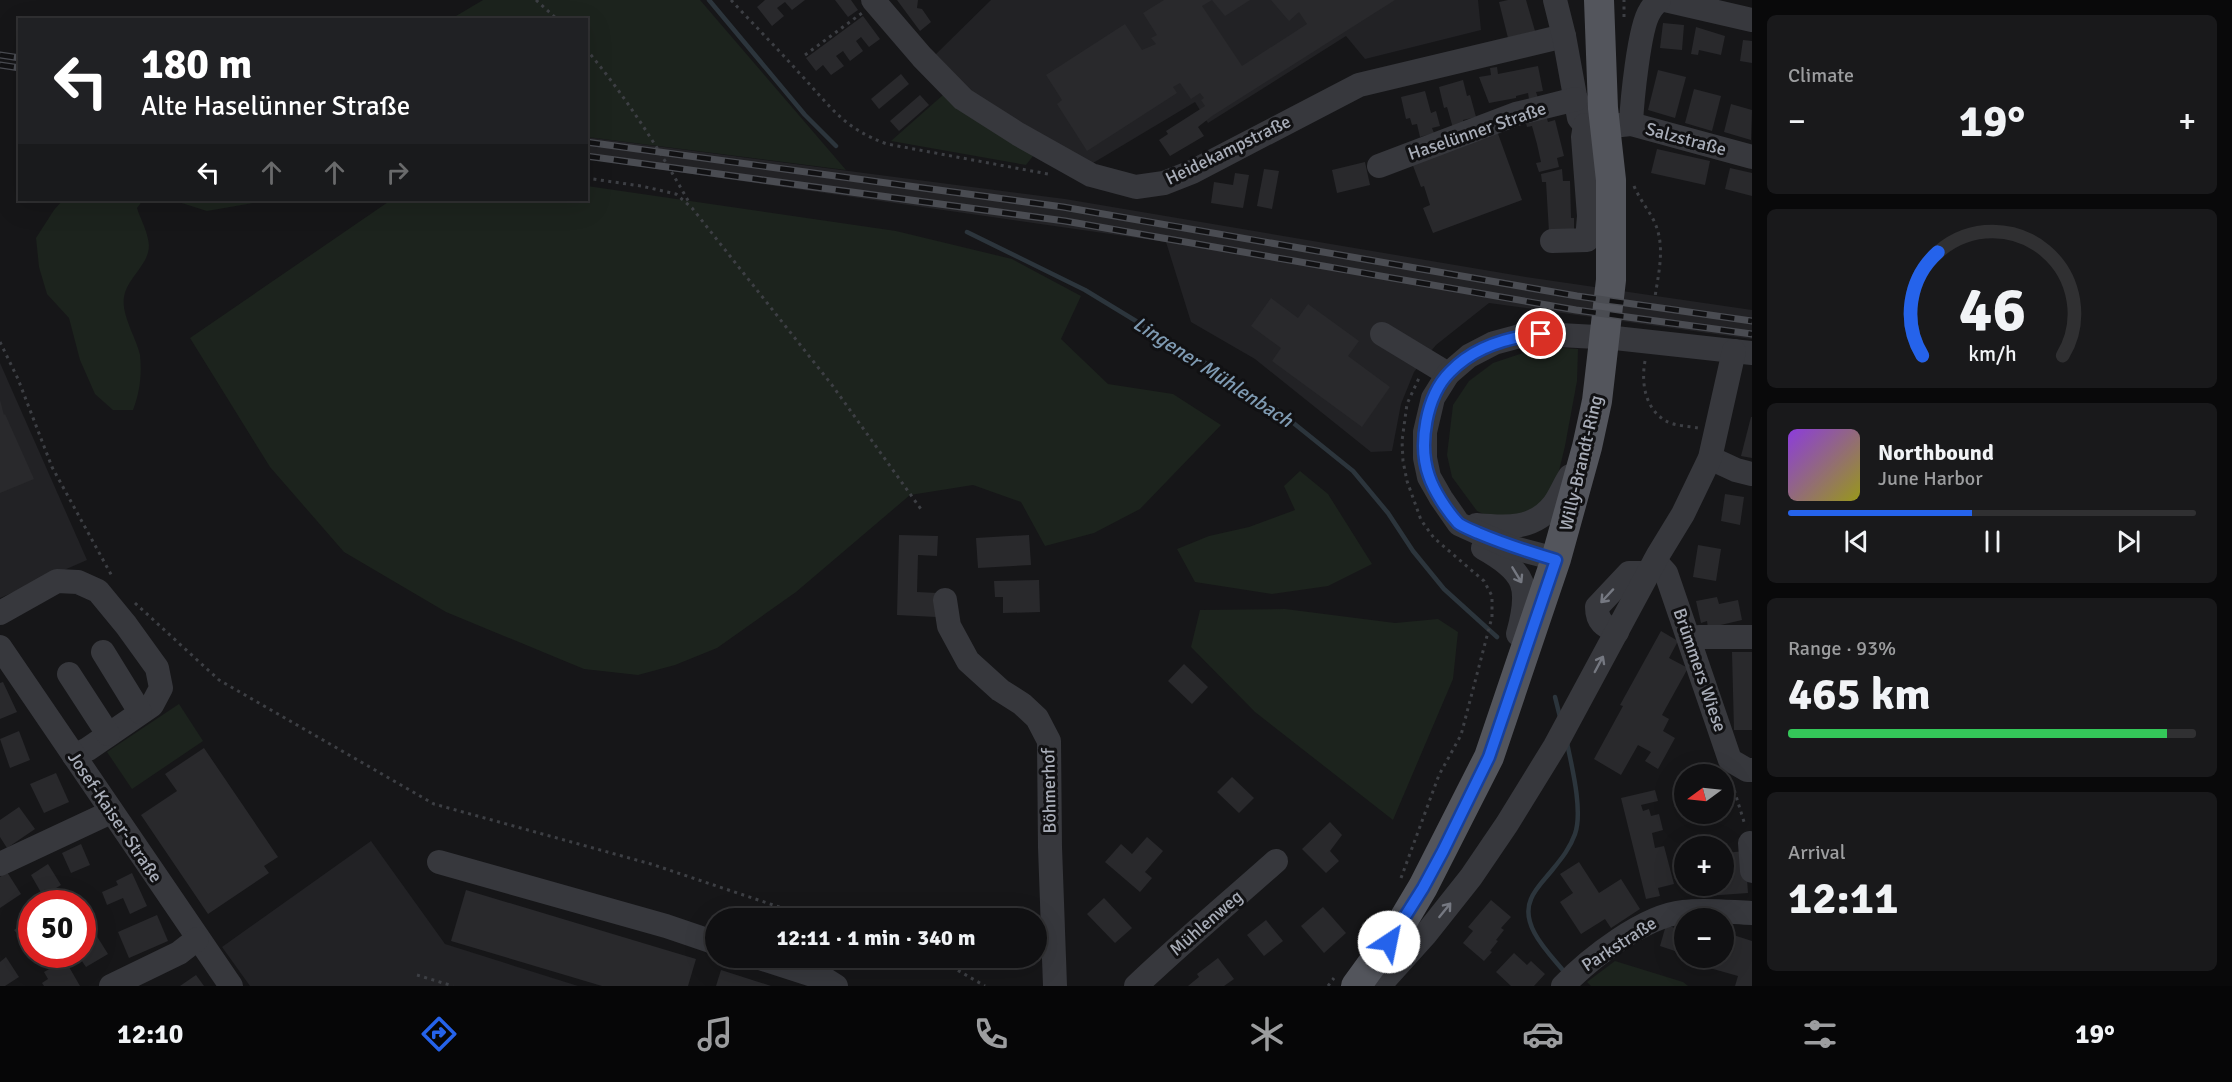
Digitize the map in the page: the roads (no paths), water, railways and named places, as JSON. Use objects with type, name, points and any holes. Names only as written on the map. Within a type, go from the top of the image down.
[{"type":"main road","name":"Willy-Brandt-Ring","points":[[1357,986],[1401,924],[1443,851],[1489,757],[1556,560],[1591,428],[1605,341],[1611,280],[1611,180],[1603,116],[1584,38],[1578,0]]},
{"type":"main road","points":[[1584,38],[1599,0]]},
{"type":"street","points":[[1555,0],[1584,38]]},
{"type":"street","points":[[1552,241],[1587,240],[1589,216],[1583,137],[1603,116],[1633,92],[1648,12],[1659,0]]},
{"type":"street","points":[[1665,0],[1752,20]]},
{"type":"street","name":"Heidekampstraße","points":[[874,1],[922,57],[963,99],[1018,134],[1091,175],[1136,188],[1164,183],[1192,172],[1359,85],[1584,38]]},
{"type":"street","name":"Haselünner Straße","points":[[1379,166],[1516,114],[1603,116]]},
{"type":"street","name":"Salzstraße","points":[[1603,116],[1752,157]]},
{"type":"street","points":[[1382,334],[1438,369]]},
{"type":"street","points":[[1379,986],[1425,935],[1471,877],[1555,746],[1683,514],[1710,458],[1743,352],[1615,338],[1531,335],[1494,343],[1438,369]]},
{"type":"street","points":[[1438,369],[1425,432],[1425,458],[1429,477],[1459,524],[1462,533],[1510,565],[1522,584],[1526,600],[1508,665],[1516,682]]},
{"type":"street","points":[[1710,458],[1736,470],[1752,474]]},
{"type":"street","points":[[1459,524],[1508,528],[1536,521],[1554,504],[1570,476],[1580,474]]},
{"type":"street","points":[[1459,524],[1510,547],[1556,560]]},
{"type":"street","name":"Brümmers Wiese","points":[[1652,567],[1666,573],[1730,760],[1747,770],[1752,770]]},
{"type":"street","points":[[0,613],[57,581],[78,582],[98,591],[157,668],[161,688],[152,705],[74,756]]},
{"type":"street","name":"Böhmerhof","points":[[945,600],[949,626],[969,661],[1000,690],[1022,704],[1037,718],[1049,741],[1055,986]]},
{"type":"street","points":[[1690,639],[1707,636],[1752,637]]},
{"type":"street","name":"Josef-Kaiser-Straße","points":[[0,647],[231,986]]},
{"type":"street","points":[[104,652],[140,712]]},
{"type":"street","points":[[69,674],[108,734]]},
{"type":"street","points":[[0,864],[111,812]]},
{"type":"street","points":[[1750,843],[1752,871]]},
{"type":"street","name":"Mühlenweg","points":[[1136,986],[1191,934],[1219,913],[1276,861]]},
{"type":"street","points":[[439,862],[666,926],[705,939]]},
{"type":"street","name":"Parkstraße","points":[[1570,978],[1630,933],[1661,916],[1684,912],[1752,913]]},
{"type":"street","points":[[111,986],[179,953],[197,939]]},
{"type":"street","points":[[791,968],[825,979],[836,986]]},
{"type":"waterway","name":"Lingener Mühlenbach","points":[[709,0],[805,115],[836,146]]},
{"type":"waterway","name":"Lingener Mühlenbach","points":[[967,232],[1085,290],[1276,409],[1353,471],[1388,513],[1413,551],[1444,589],[1497,637]]},
{"type":"waterway","name":"Lingener Mühlenbach","points":[[1555,697],[1560,717]]},
{"type":"waterway","name":"Lingener Mühlenbach","points":[[1566,974],[1538,940],[1529,919],[1528,909],[1535,891],[1563,857],[1575,834],[1577,801],[1567,743]]},
{"type":"railway","points":[[0,55],[18,58]]},
{"type":"railway","points":[[0,65],[18,68]]},
{"type":"railway","points":[[588,142],[1063,207],[1577,296],[1752,321]]},
{"type":"railway","points":[[588,156],[1065,221],[1576,310],[1752,334]]}]
